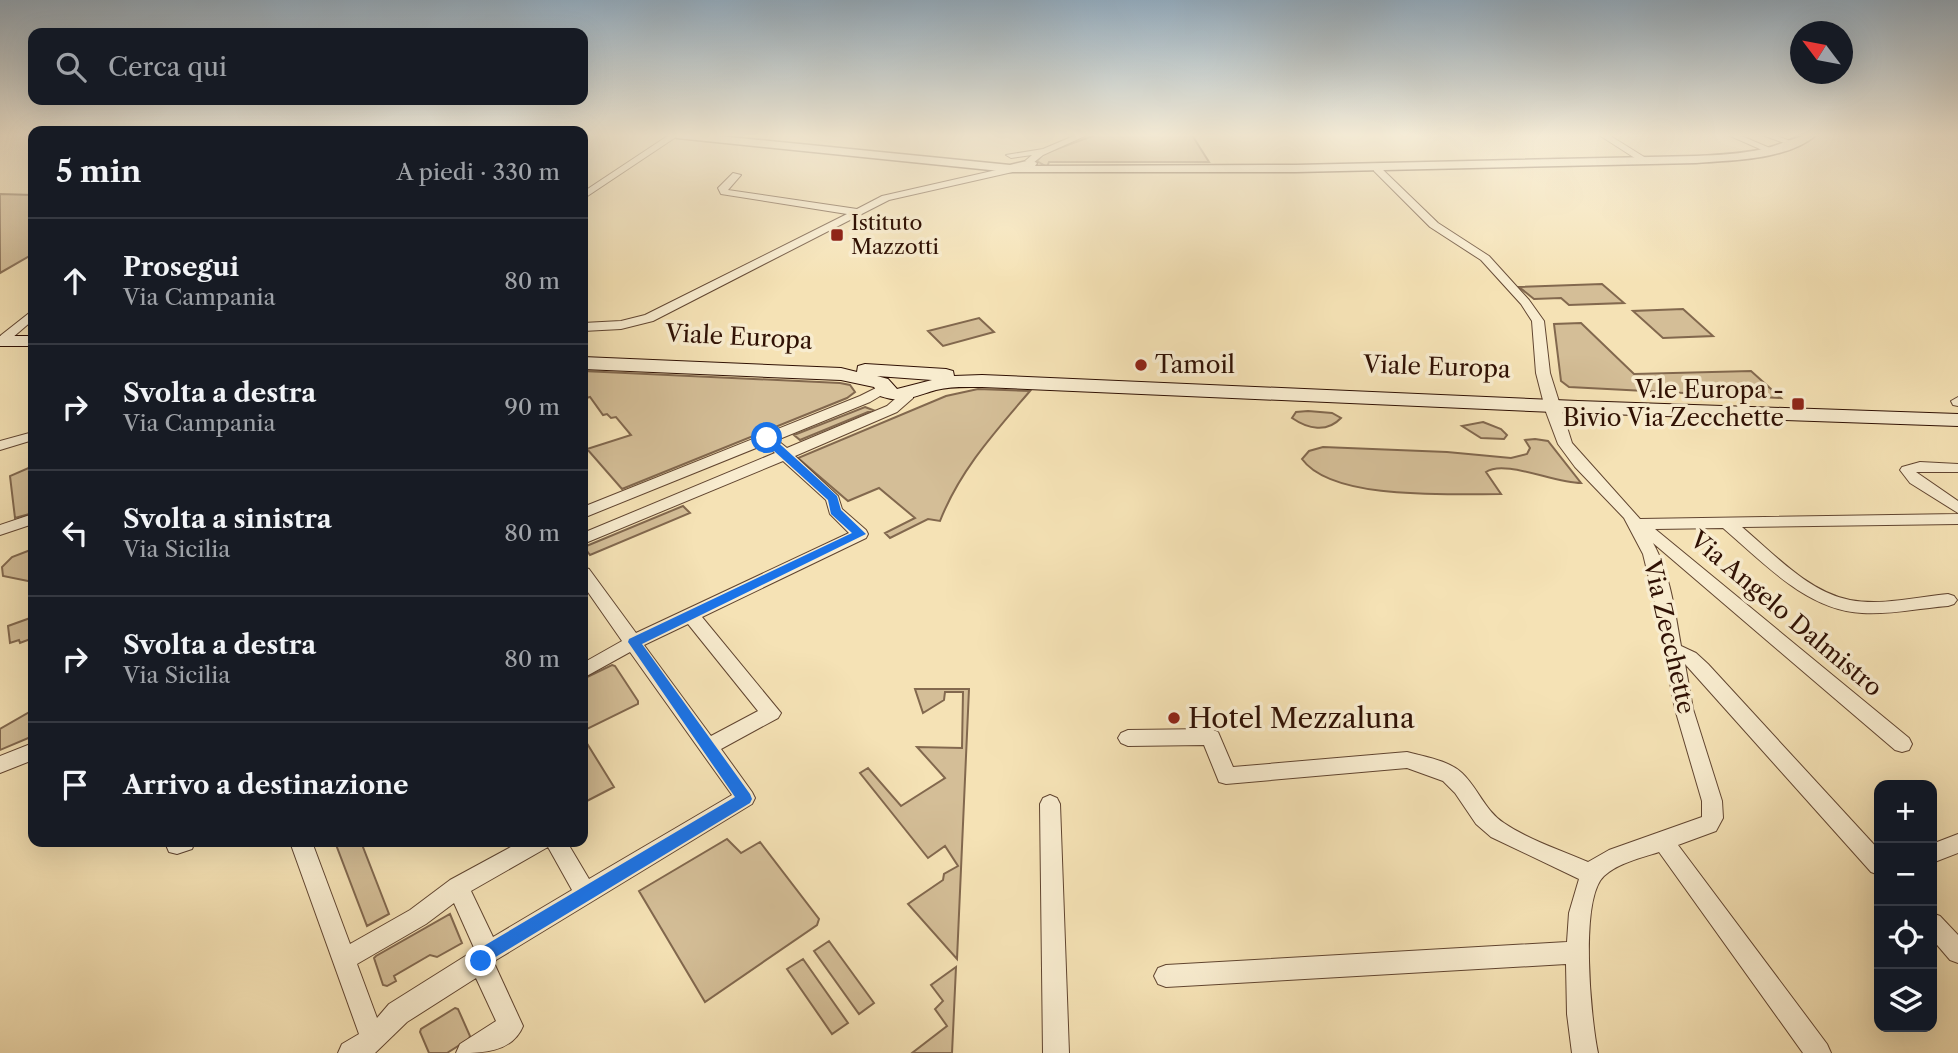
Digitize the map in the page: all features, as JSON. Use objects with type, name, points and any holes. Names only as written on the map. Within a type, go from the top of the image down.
[{"type":"main road","points":[[0,343],[28,341]]},
{"type":"main road","points":[[0,343],[28,347]]},
{"type":"main road","name":"Viale Europa","points":[[588,356],[852,369],[885,382],[893,395],[915,386],[1958,412]]},
{"type":"main road","name":"Viale Europa","points":[[588,363],[841,374],[885,382]]},
{"type":"main road","name":"Viale Europa","points":[[1551,402],[1958,420]]},
{"type":"street","points":[[729,184],[723,191],[858,212]]},
{"type":"street","points":[[588,327],[621,325],[649,318],[858,212],[895,195],[931,184]]},
{"type":"street","name":"Via Zecchette","points":[[1392,184],[1434,225],[1485,258],[1525,302],[1538,321],[1543,373],[1561,435],[1571,453],[1637,524],[1656,569],[1687,719],[1712,801],[1713,818],[1709,825],[1701,830],[1604,862],[1591,874]]},
{"type":"street","points":[[0,343],[28,318]]},
{"type":"street","points":[[588,511],[767,438],[885,382]]},
{"type":"street","points":[[588,537],[892,408],[915,386]]},
{"type":"street","points":[[0,446],[28,438]]},
{"type":"street","points":[[588,668],[634,642],[860,534],[835,511],[833,499],[767,438]]},
{"type":"street","points":[[1958,468],[1916,466],[1907,470],[1910,477],[1958,508]]},
{"type":"street","points":[[1637,524],[1958,519]]},
{"type":"street","points":[[0,530],[28,521]]},
{"type":"street","name":"Via Angelo Dalmistro","points":[[1637,524],[1668,546],[1902,744]]},
{"type":"street","points":[[1728,524],[1804,585],[1836,602],[1860,607],[1948,600]]},
{"type":"street","points":[[351,1053],[373,1040],[398,1013],[586,894],[745,799],[588,580]]},
{"type":"street","points":[[691,616],[771,713],[708,747]]},
{"type":"street","points":[[1672,650],[1690,657],[1702,669],[1874,859]]},
{"type":"street","points":[[1128,738],[1211,737],[1226,776],[1407,760],[1453,778],[1485,823],[1591,874],[1584,897],[1578,952],[1580,1021],[1585,1053]]},
{"type":"street","points":[[0,765],[28,753]]},
{"type":"street","points":[[1050,804],[1056,1053]]},
{"type":"street","points":[[1663,841],[1818,1053]]},
{"type":"street","points":[[1937,852],[1958,843]]},
{"type":"street","points":[[303,847],[373,1040]]},
{"type":"street","points":[[343,960],[418,917],[458,887],[530,847]]},
{"type":"street","points":[[559,847],[586,894]]},
{"type":"street","points":[[458,887],[511,1026],[469,1053]]},
{"type":"street","points":[[1937,928],[1958,951]]},
{"type":"street","points":[[1166,976],[1578,952]]},
{"type":"shaded area","points":[[0,194],[28,195],[28,257],[0,273]]},
{"type":"shaded area","points":[[1602,284],[1624,303],[1569,305],[1561,298],[1534,299],[1519,287]]},
{"type":"shaded area","points":[[1683,309],[1713,336],[1663,338],[1633,311]]},
{"type":"shaded area","points":[[979,318],[994,332],[943,346],[928,331]]},
{"type":"shaded area","points":[[1581,323],[1634,374],[1751,371],[1781,398],[1569,387],[1561,381],[1554,324]]},
{"type":"shaded area","points":[[588,371],[840,383],[850,385],[855,392],[847,398],[622,489],[588,449],[631,435],[616,417],[603,415],[590,397]]},
{"type":"shaded area","points":[[978,389],[1030,391],[968,468],[940,521],[928,519],[890,538],[885,533],[915,518],[879,488],[848,501],[798,458],[946,396]]},
{"type":"shaded area","points":[[865,407],[873,410],[800,440],[794,435]]},
{"type":"shaded area","points":[[1296,412],[1332,413],[1341,418],[1330,426],[1317,428],[1292,418]]},
{"type":"shaded area","points":[[1483,422],[1501,429],[1507,435],[1504,439],[1481,438],[1462,426]]},
{"type":"shaded area","points":[[1525,440],[1548,441],[1581,483],[1505,468],[1486,472],[1501,494],[1394,492],[1365,489],[1339,482],[1317,473],[1302,459],[1309,451],[1323,447],[1447,452],[1511,458],[1527,454],[1530,448]]},
{"type":"shaded area","points":[[28,468],[28,514],[15,518],[10,476]]},
{"type":"shaded area","points":[[683,506],[690,513],[590,555],[588,545]]},
{"type":"shaded area","points":[[28,551],[28,581],[3,576],[2,567],[12,557]]},
{"type":"shaded area","points":[[28,619],[28,640],[10,643],[8,626]]},
{"type":"shaded area","points":[[615,666],[638,704],[588,729],[588,677]]},
{"type":"shaded area","points":[[915,689],[969,689],[957,959],[908,904],[943,880],[944,874],[958,866],[945,846],[928,858],[860,773],[868,768],[901,806],[945,778],[917,747],[962,748],[963,692],[945,692],[944,700],[923,713]]},
{"type":"shaded area","points":[[28,713],[28,738],[0,750],[0,729]]},
{"type":"shaded area","points":[[588,745],[614,787],[588,800]]},
{"type":"shaded area","points":[[727,839],[741,853],[760,842],[819,919],[817,925],[705,1002],[639,891]]},
{"type":"shaded area","points":[[337,847],[363,847],[389,914],[367,926]]},
{"type":"shaded area","points":[[450,914],[462,943],[437,957],[430,955],[394,976],[396,981],[387,986],[383,985],[374,958]]},
{"type":"shaded area","points":[[829,941],[874,1003],[859,1014],[814,951]]},
{"type":"shaded area","points":[[803,959],[848,1023],[832,1034],[787,969]]},
{"type":"shaded area","points":[[956,967],[952,1053],[912,1053],[947,1026],[935,1009],[943,1001],[931,985]]},
{"type":"shaded area","points":[[455,1008],[458,1009],[469,1039],[447,1053],[429,1053],[421,1029]]},
{"type":"place","name":"Istituto Mazzotti","points":[[837,235]]},
{"type":"place","name":"Tamoil","points":[[1141,365]]},
{"type":"place","name":"V.le Europa - Bivio Via Zecchette","points":[[1798,404]]},
{"type":"place","name":"Hotel Mezzaluna","points":[[1174,718]]},
{"type":"route","points":[[481,961],[488,952],[745,799],[634,642],[860,534],[835,511],[833,499],[767,438]]}]
